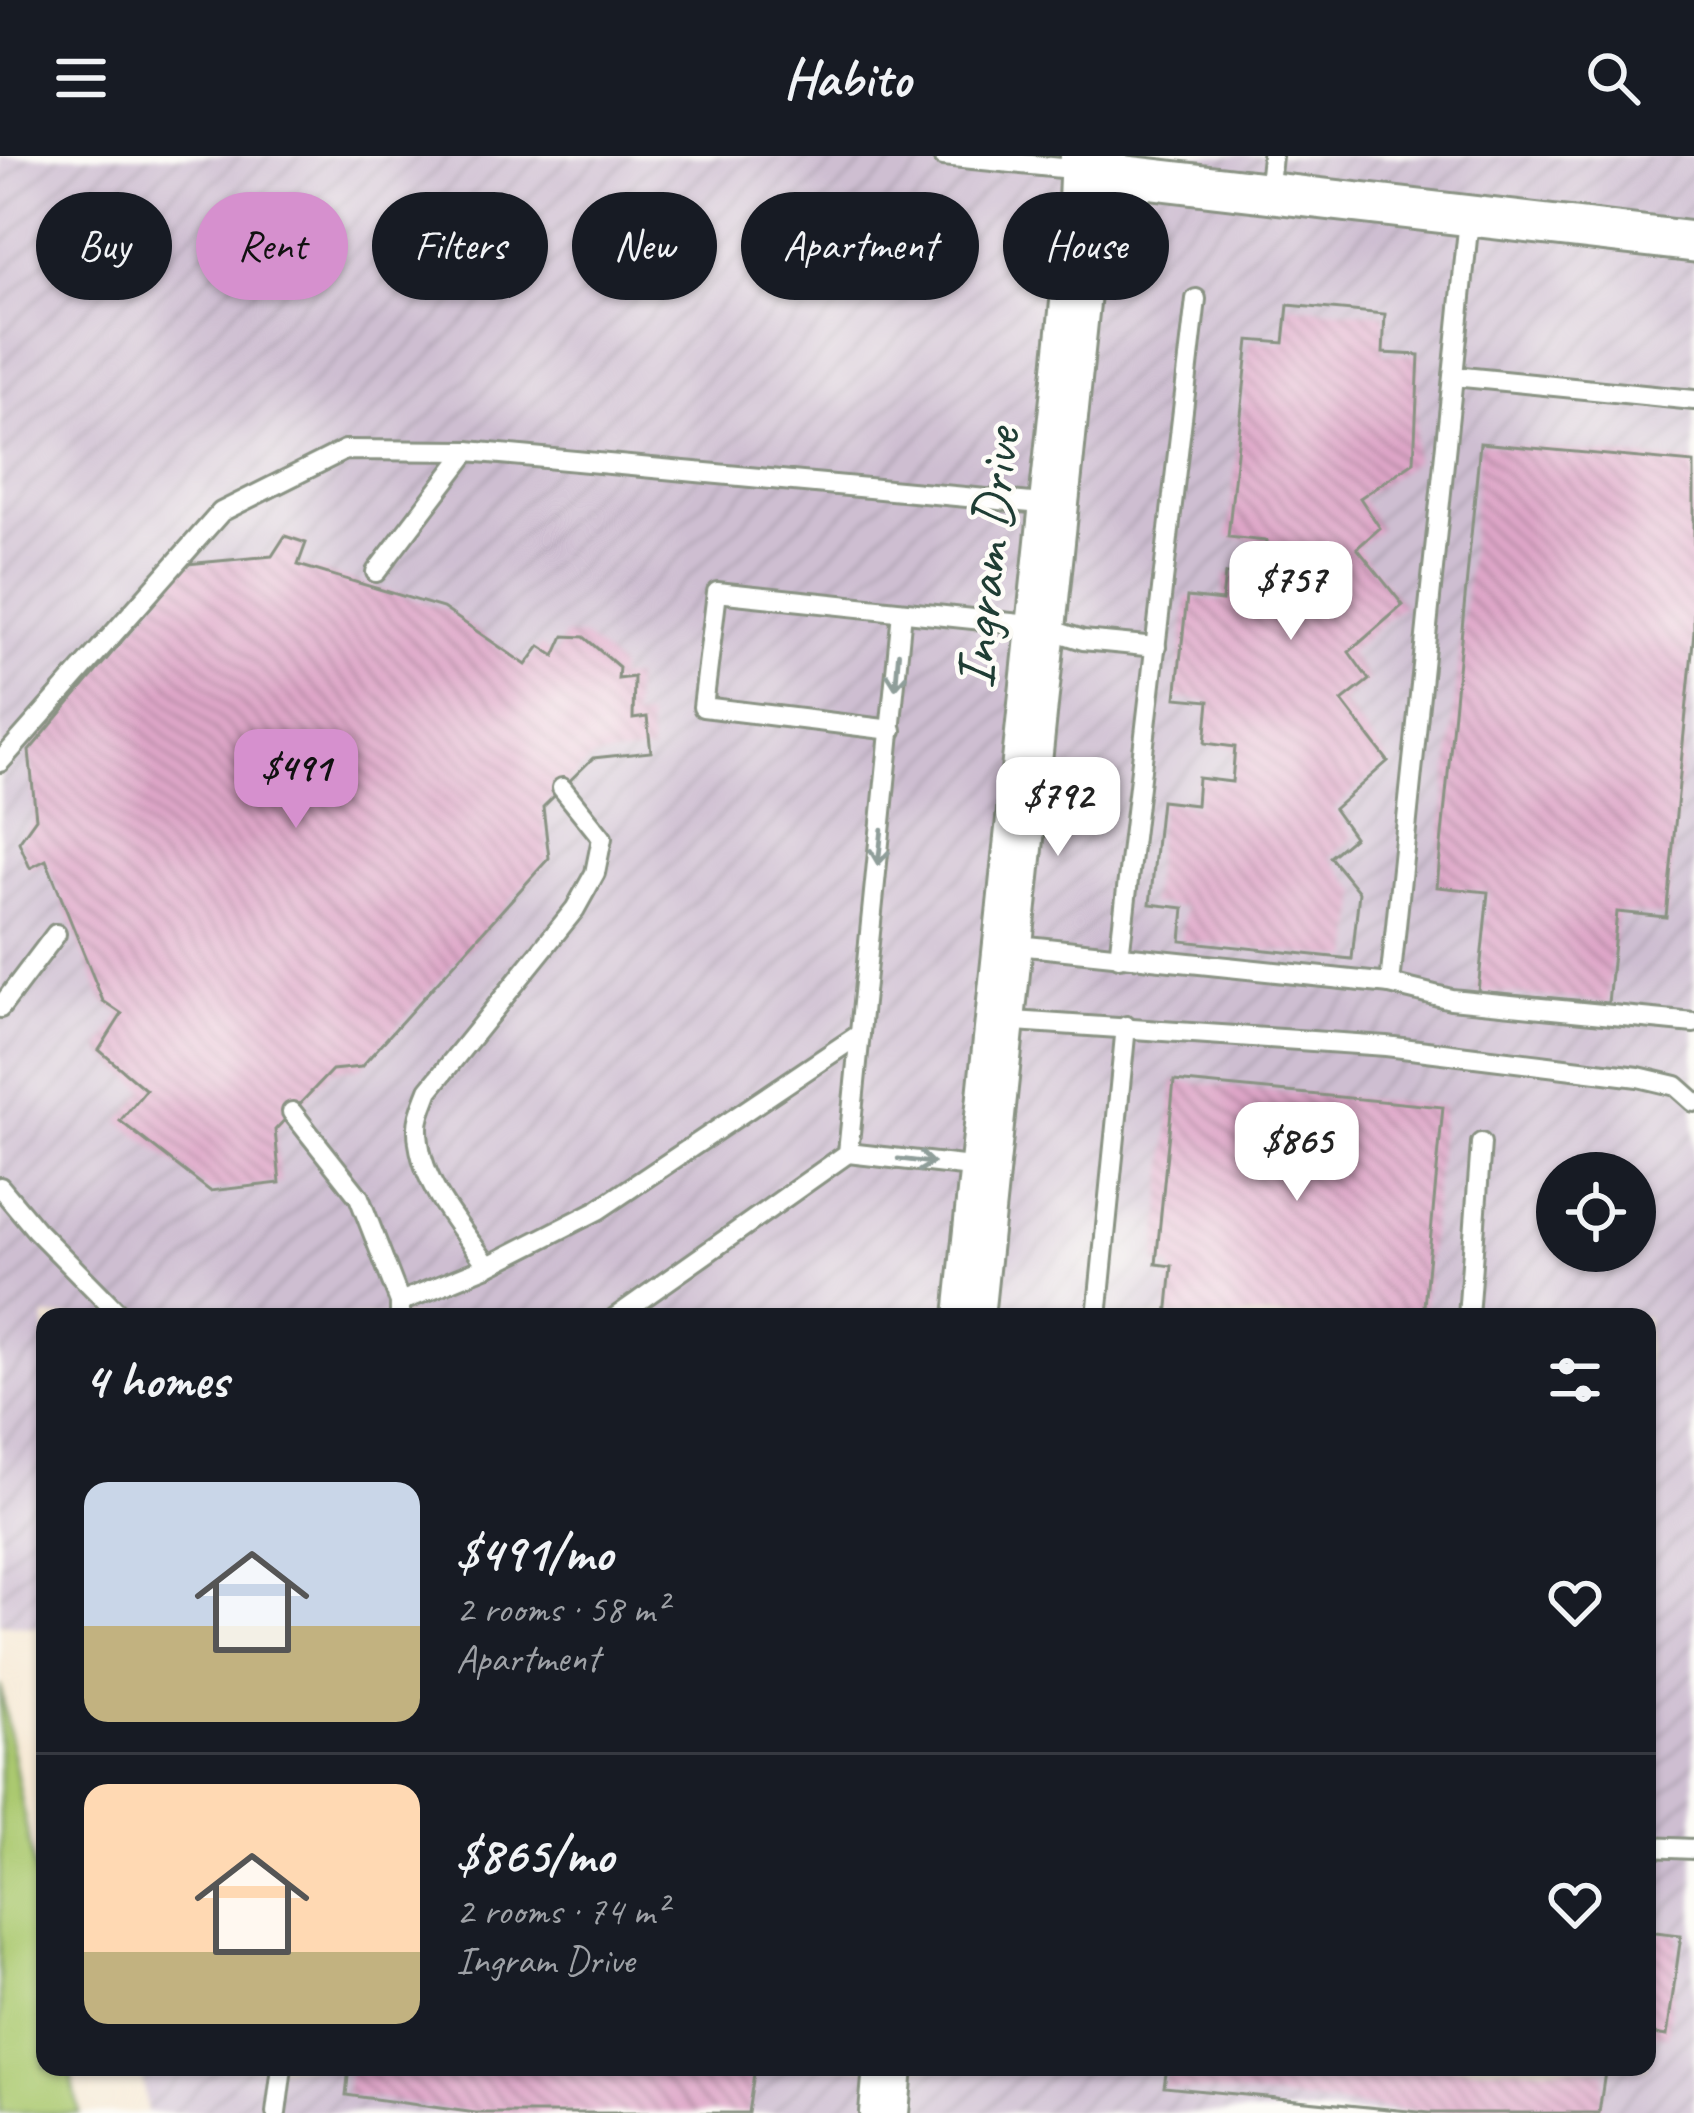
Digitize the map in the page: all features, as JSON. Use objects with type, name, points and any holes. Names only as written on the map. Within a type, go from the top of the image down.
[{"type":"street","points":[[1085,164],[1270,175],[1468,219],[1694,242]]},
{"type":"street","name":"Ingram Drive","points":[[970,1308],[1081,245],[1085,164]]},
{"type":"street","points":[[884,2113],[887,2076]]},
{"type":"lane","points":[[943,156],[1085,164]]},
{"type":"lane","points":[[1390,985],[1468,219]]},
{"type":"lane","points":[[1119,957],[1196,299]]},
{"type":"lane","points":[[1453,376],[1694,400]]},
{"type":"lane","points":[[0,762],[221,512],[345,450],[467,451],[1053,505]]},
{"type":"lane","points":[[376,572],[467,451]]},
{"type":"lane","points":[[892,730],[703,706],[717,592],[1039,626],[1083,640],[1156,647]]},
{"type":"lane","points":[[848,1153],[902,612]]},
{"type":"lane","points":[[488,1266],[436,1193],[421,1154],[417,1124],[428,1090],[575,910],[595,874],[602,838],[562,788]]},
{"type":"lane","points":[[0,1008],[56,934]]},
{"type":"lane","points":[[1008,944],[1390,985],[1451,999],[1694,1023]]},
{"type":"lane","points":[[1000,1020],[1386,1046],[1638,1077],[1676,1087],[1694,1102]]},
{"type":"lane","points":[[1098,1308],[1126,1026]]},
{"type":"lane","points":[[404,1308],[598,1210],[860,1034]]},
{"type":"lane","points":[[292,1112],[359,1198],[399,1308]]},
{"type":"lane","points":[[1469,1308],[1481,1143]]},
{"type":"lane","points":[[629,1308],[848,1153],[985,1168]]},
{"type":"lane","points":[[0,1187],[113,1308]]},
{"type":"lane","points":[[1656,1848],[1694,1850]]},
{"type":"lane","points":[[277,2113],[281,2076]]},
{"type":"shaded area","points":[[0,156],[1694,156],[1694,2113],[147,2113],[142,2076],[1656,2076],[1656,1308],[36,1308],[36,1627],[0,1623]]},
{"type":"green space","points":[[0,1684],[36,1879],[36,2076],[72,2076],[79,2113],[0,2113]]},
{"type":"building","points":[[1288,305],[1385,314],[1383,353],[1419,355],[1414,462],[1360,498],[1380,528],[1357,548],[1403,605],[1349,652],[1369,680],[1342,701],[1388,761],[1334,809],[1354,837],[1330,857],[1359,892],[1352,959],[1181,941],[1184,908],[1150,904],[1161,801],[1196,805],[1198,778],[1232,782],[1235,747],[1205,743],[1209,701],[1176,698],[1187,597],[1222,601],[1225,574],[1262,578],[1266,541],[1228,537],[1249,340],[1284,343]]},
{"type":"building","points":[[1480,443],[1694,463],[1694,631],[1666,917],[1617,912],[1608,1003],[1478,991],[1488,892],[1437,887]]},
{"type":"building","points":[[285,536],[306,543],[298,565],[443,608],[526,665],[540,646],[555,656],[564,636],[584,637],[619,667],[618,679],[634,677],[633,719],[647,717],[651,752],[593,758],[543,807],[549,858],[361,1067],[332,1070],[275,1130],[280,1183],[210,1191],[120,1121],[146,1090],[99,1050],[122,1014],[103,1001],[46,860],[30,868],[19,842],[36,818],[29,751],[187,564],[272,556]]},
{"type":"building","points":[[1174,1081],[1443,1107],[1424,1308],[1168,1308],[1172,1266],[1156,1264]]},
{"type":"building","points":[[1656,1932],[1681,1935],[1667,2036],[1656,2034]]},
{"type":"building","points":[[348,2076],[754,2076],[748,2113],[476,2113],[346,2095]]},
{"type":"building","points":[[1166,2076],[1604,2076],[1599,2113],[1429,2113],[1164,2087]]}]
